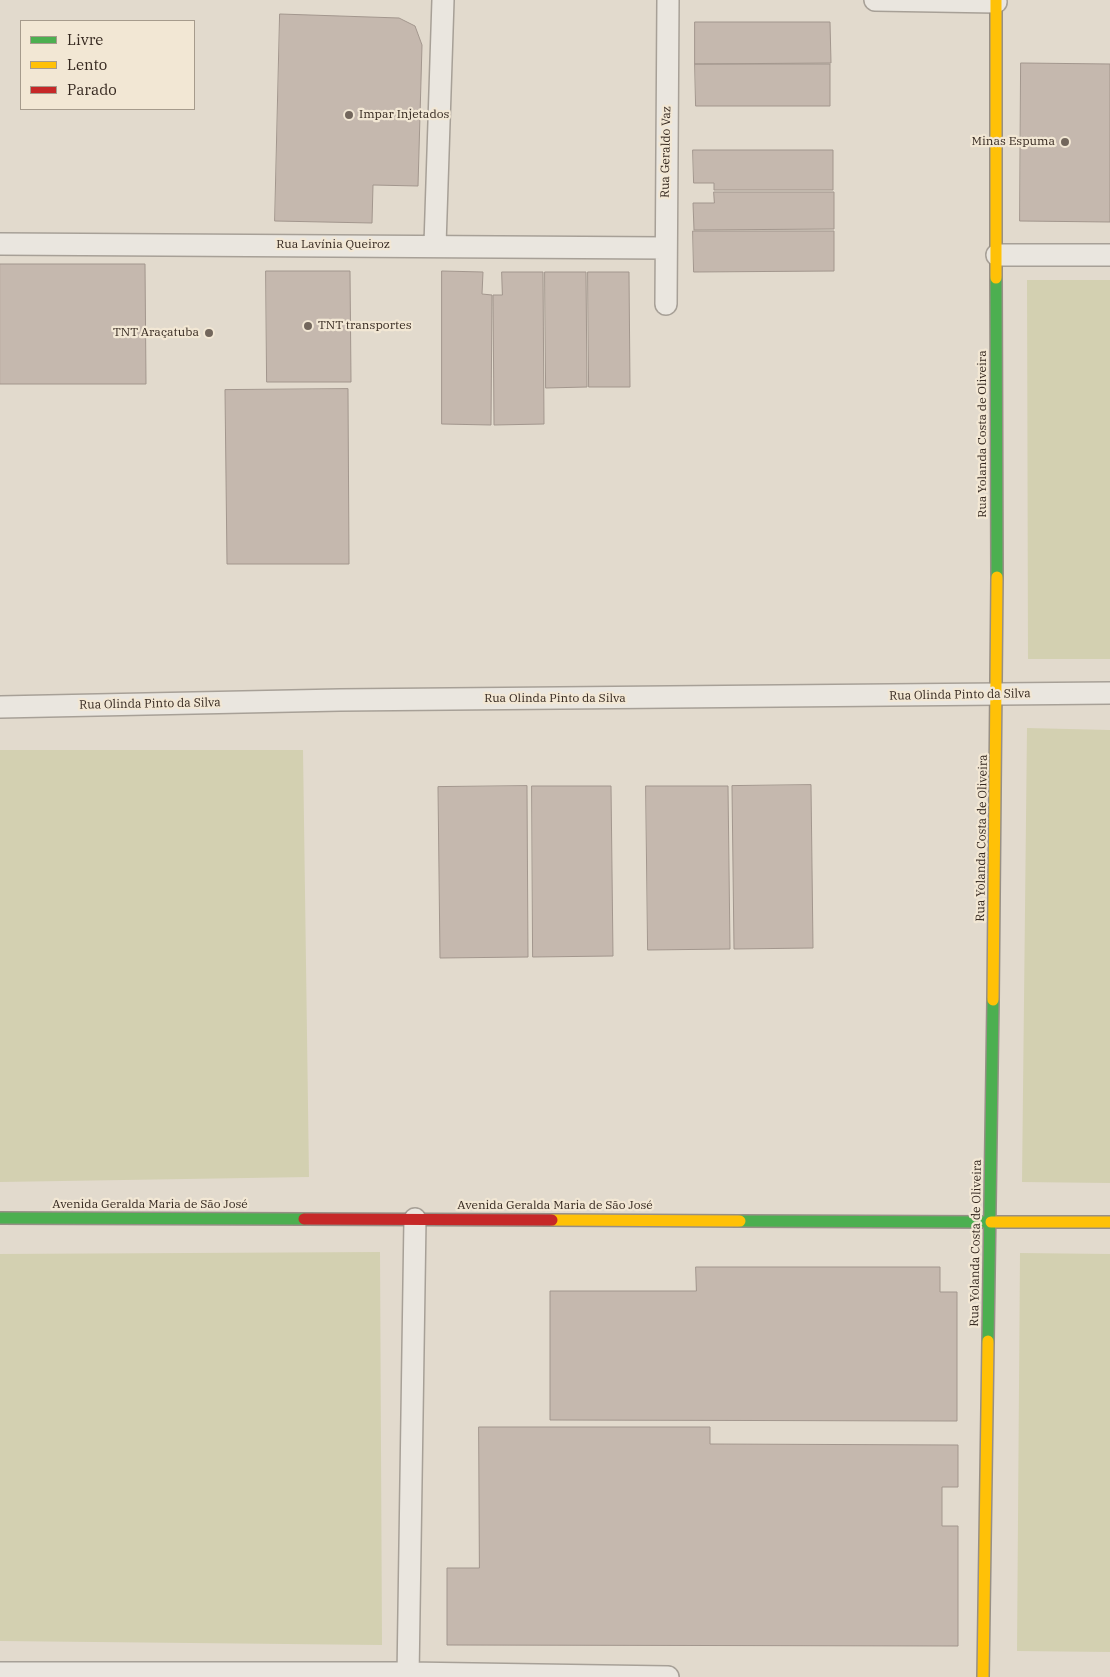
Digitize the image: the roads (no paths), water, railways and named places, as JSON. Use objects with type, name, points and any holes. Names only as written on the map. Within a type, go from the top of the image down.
[{"type":"street","points":[[435,245],[443,0]]},
{"type":"street","name":"Rua Geraldo Vaz","points":[[666,304],[668,0]]},
{"type":"street","points":[[874,0],[996,1]]},
{"type":"street","name":"Rua Yolanda Costa de Oliveira","points":[[983,1677],[998,694],[996,1]]},
{"type":"street","name":"Rua Lavínia Queiroz","points":[[0,244],[435,245],[665,248]]},
{"type":"street","points":[[997,255],[1110,255]]},
{"type":"street","name":"Rua Olinda Pinto da Silva","points":[[0,707],[350,700],[1110,693]]},
{"type":"street","name":"Avenida Geralda Maria de São José","points":[[0,1218],[1110,1222]]},
{"type":"street","points":[[408,1675],[415,1219]]},
{"type":"street","points":[[0,1673],[668,1677]]},
{"type":"place","name":"Impar Injetados","points":[[349,115]]},
{"type":"place","name":"Minas Espuma","points":[[1065,142]]},
{"type":"place","name":"TNT transportes","points":[[308,326]]},
{"type":"place","name":"TNT Araçatuba","points":[[209,333]]}]
